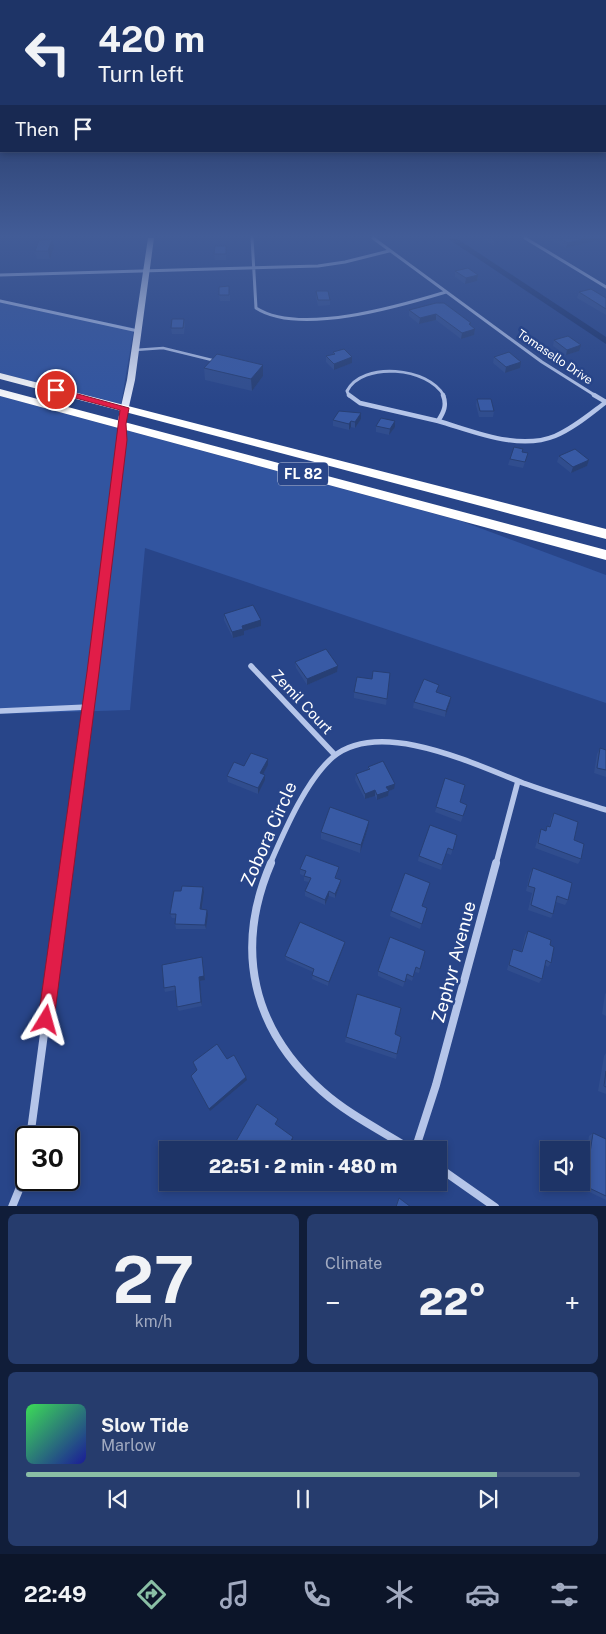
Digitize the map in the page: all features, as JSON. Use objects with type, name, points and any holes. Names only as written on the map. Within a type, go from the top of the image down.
[{"type":"highway","name":"FL 82","points":[[0,376],[606,534]]},
{"type":"highway","name":"FL 82","points":[[0,392],[606,555]]},
{"type":"street","points":[[32,1126],[122,440],[121,424],[143,294]]},
{"type":"street","points":[[255,294],[256,308],[266,315],[274,317],[317,317],[375,312],[438,294]]},
{"type":"street","name":"Tomasello Drive","points":[[449,294],[564,377],[606,402]]},
{"type":"street","points":[[0,301],[138,331]]},
{"type":"street","points":[[438,421],[446,409],[444,395],[433,383],[416,374],[396,371],[382,372],[362,377],[348,385],[347,391],[350,397],[360,403],[501,437],[537,441],[554,436],[606,402]]},
{"type":"street","name":"Zemil Court","points":[[251,666],[334,755]]},
{"type":"street","points":[[0,711],[88,707]]},
{"type":"street","name":"Zobora Circle","points":[[400,1141],[323,1092],[292,1061],[276,1038],[257,993],[251,954],[252,925],[257,902],[270,867],[313,778],[321,766],[334,755],[364,743],[378,741],[413,743],[606,810]]},
{"type":"street","name":"Zephyr Avenue","points":[[417,1141],[436,1085],[518,781]]},
{"type":"street","points":[[447,1173],[494,1206]]},
{"type":"street","points":[[12,1206],[18,1191]]},
{"type":"lane","points":[[135,350],[163,348],[225,364]]},
{"type":"shaded area","points":[[0,301],[134,328],[121,404],[0,373]]},
{"type":"shaded area","points":[[0,396],[461,521],[606,575],[606,703],[145,548],[130,710],[0,714]]},
{"type":"building","points":[[317,294],[329,294],[330,300],[318,300]]},
{"type":"building","points":[[583,294],[600,294],[606,298],[606,309]]},
{"type":"building","points":[[436,303],[444,303],[471,323],[469,324],[475,329],[462,333],[436,314],[420,318],[409,310]]},
{"type":"building","points":[[172,319],[184,319],[183,328],[171,328]]},
{"type":"building","points":[[568,336],[581,345],[567,350],[554,340]]},
{"type":"building","points":[[344,349],[352,357],[334,364],[326,356],[335,354],[333,352]]},
{"type":"building","points":[[509,352],[521,362],[506,367],[494,357]]},
{"type":"building","points":[[217,354],[263,365],[251,379],[204,368]]},
{"type":"building","points":[[477,399],[491,399],[494,411],[480,411]]},
{"type":"building","points":[[339,411],[361,413],[355,422],[351,421],[349,424],[333,420]]},
{"type":"building","points":[[381,418],[395,421],[390,429],[376,426]]},
{"type":"building","points":[[514,447],[523,449],[522,452],[528,453],[525,462],[510,459]]},
{"type":"building","points":[[575,449],[589,460],[573,467],[559,456]]},
{"type":"building","points":[[253,605],[261,620],[242,626],[243,629],[232,632],[224,614]]},
{"type":"building","points":[[326,649],[338,666],[307,679],[295,662]]},
{"type":"building","points":[[373,671],[390,673],[387,699],[354,692],[357,677],[372,679]]},
{"type":"building","points":[[424,679],[439,685],[436,692],[451,697],[446,711],[414,702]]},
{"type":"building","points":[[600,748],[606,750],[606,770],[597,768]]},
{"type":"building","points":[[251,753],[268,759],[260,773],[265,775],[258,788],[227,776],[234,762],[244,766]]},
{"type":"building","points":[[383,761],[395,784],[386,787],[389,791],[377,795],[375,790],[365,794],[356,774],[370,769],[368,767]]},
{"type":"building","points":[[445,778],[465,785],[460,802],[467,805],[463,816],[436,807]]},
{"type":"building","points":[[330,807],[369,821],[361,845],[321,832]]},
{"type":"building","points":[[554,813],[578,822],[574,840],[584,844],[581,859],[538,843],[541,829],[546,831],[547,826],[550,827]]},
{"type":"building","points":[[430,825],[457,835],[453,850],[448,848],[442,865],[419,856]]},
{"type":"building","points":[[306,855],[339,867],[335,878],[341,880],[335,894],[329,891],[325,900],[305,891],[311,878],[304,876],[306,871],[300,869]]},
{"type":"building","points":[[533,868],[572,883],[568,900],[557,896],[553,914],[531,905],[535,888],[528,886]]},
{"type":"building","points":[[405,873],[430,883],[422,906],[427,908],[422,924],[391,911]]},
{"type":"building","points":[[182,886],[203,887],[200,909],[207,910],[205,925],[175,924],[176,914],[170,914],[174,891],[181,891]]},
{"type":"building","points":[[300,922],[345,942],[329,982],[312,975],[314,969],[285,956]]},
{"type":"building","points":[[528,931],[551,940],[550,945],[554,947],[551,963],[546,960],[542,979],[509,965],[513,949],[522,952]]},
{"type":"building","points":[[390,937],[425,951],[420,969],[416,967],[413,977],[407,974],[405,982],[378,971]]},
{"type":"building","points":[[202,957],[204,976],[199,977],[201,1002],[177,1007],[175,986],[164,988],[162,965]]},
{"type":"building","points":[[357,994],[401,1008],[395,1034],[401,1037],[397,1054],[346,1037]]},
{"type":"building","points":[[217,1044],[227,1059],[234,1055],[246,1077],[209,1109],[191,1076],[197,1070],[193,1062]]},
{"type":"building","points":[[606,1071],[606,1087],[604,1086]]},
{"type":"building","points":[[257,1104],[278,1119],[275,1124],[293,1137],[291,1141],[236,1141]]},
{"type":"building","points":[[593,1133],[606,1139],[606,1196],[590,1188],[590,1153]]},
{"type":"building","points":[[399,1198],[410,1206],[396,1206]]},
{"type":"waterway","points":[[536,294],[606,341]]},
{"type":"route","points":[[46,1020],[93,672],[122,440],[121,424],[124,408],[56,390]]}]
